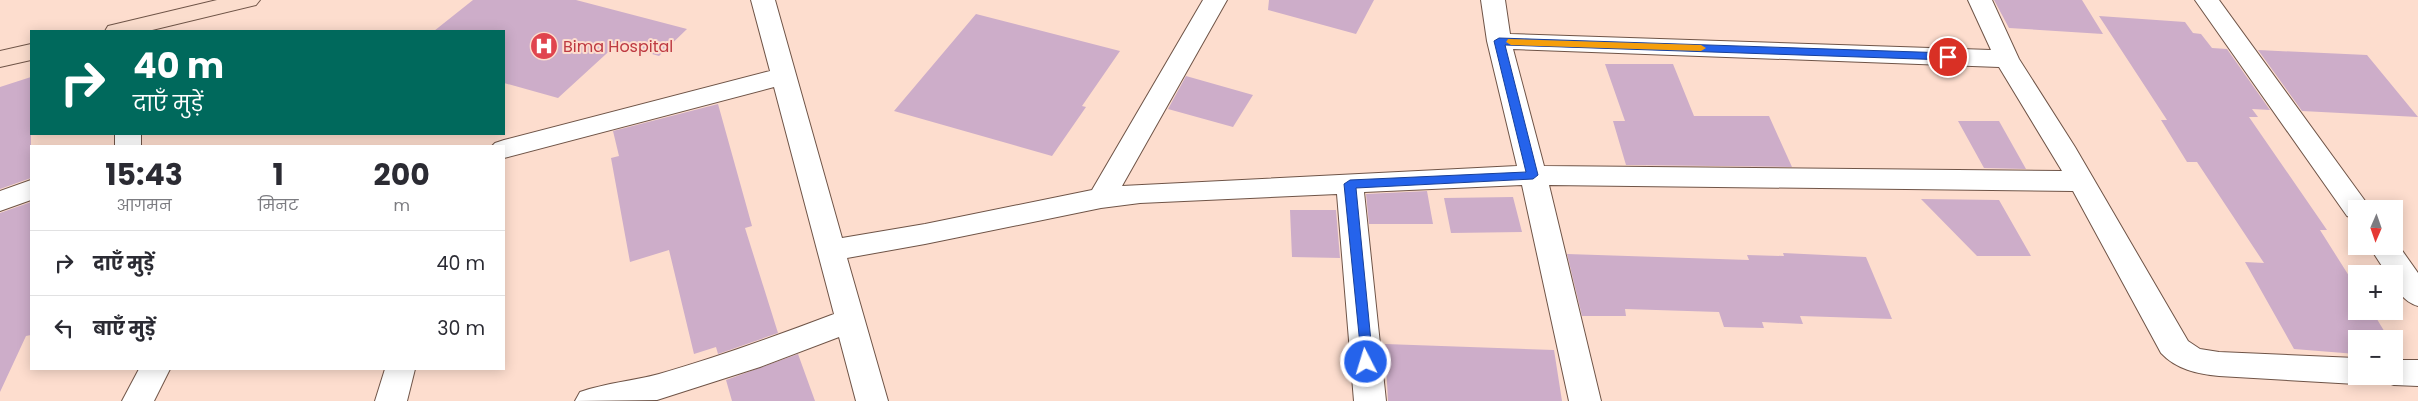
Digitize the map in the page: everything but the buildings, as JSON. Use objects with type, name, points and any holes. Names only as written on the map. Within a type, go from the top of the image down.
[{"type":"street","points":[[763,0],[872,401]]},
{"type":"street","points":[[1101,198],[1215,0]]},
{"type":"street","points":[[1493,0],[1499,41],[1533,175],[1585,401]]},
{"type":"street","points":[[1980,0],[2007,59],[2066,154],[2172,344],[2180,355],[2199,361],[2219,364],[2348,370]]},
{"type":"street","points":[[2208,0],[2351,200]]},
{"type":"street","points":[[126,30],[237,1]]},
{"type":"street","points":[[1499,41],[2007,59]]},
{"type":"street","points":[[0,59],[30,52]]},
{"type":"street","points":[[505,149],[784,76]]},
{"type":"street","points":[[831,250],[925,234],[1101,198],[1140,193],[1533,175],[2080,181]]},
{"type":"street","points":[[1350,184],[1370,401]]},
{"type":"street","points":[[0,201],[30,190]]},
{"type":"street","points":[[2389,255],[2418,295]]},
{"type":"street","points":[[591,401],[657,387],[749,358],[850,320]]},
{"type":"street","points":[[138,401],[154,370]]},
{"type":"street","points":[[391,401],[400,370]]},
{"type":"street","points":[[2403,372],[2418,373]]},
{"type":"slow traffic","points":[[1511,42],[1701,48]]},
{"type":"place","name":"Bima Hospital","points":[[544,46]]},
{"type":"route","points":[[1366,362],[1350,184],[1533,175],[1499,41],[1948,57]]}]
